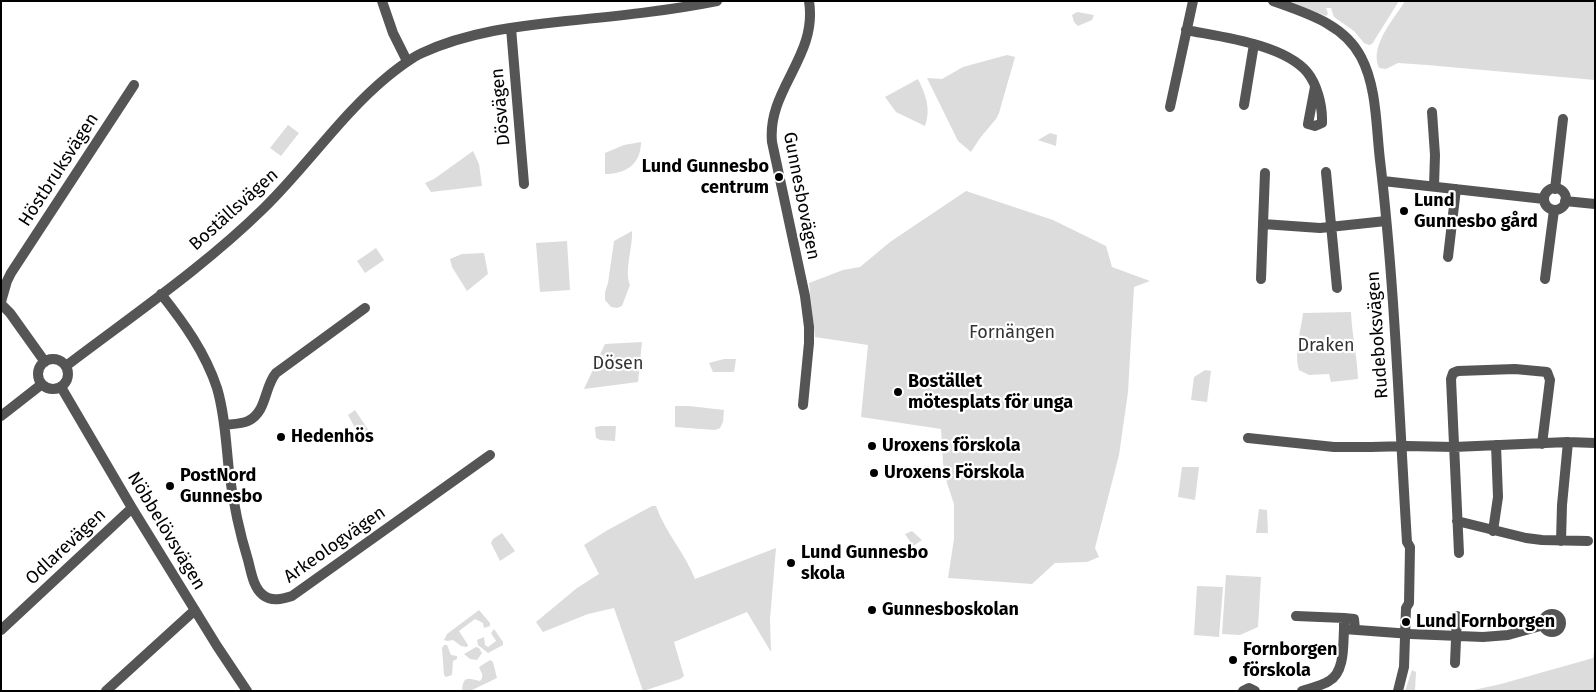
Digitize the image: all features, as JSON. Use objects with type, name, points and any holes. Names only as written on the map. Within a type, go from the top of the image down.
[{"type":"street","points":[[382,1],[392,33],[407,61],[442,45],[493,30],[678,9],[717,1]]},
{"type":"street","name":"Gunnesbovägen","points":[[803,404],[809,350],[809,327],[805,296],[771,132],[774,110],[806,43],[811,16],[809,1]]},
{"type":"street","points":[[1170,107],[1192,1]]},
{"type":"street","name":"Rudeboksvägen","points":[[1274,1],[1330,25],[1347,38],[1360,56],[1370,80],[1394,311],[1407,542],[1405,548],[1404,603],[1406,608],[1406,634],[1404,667],[1398,691]]},
{"type":"street","name":"Dösvägen","points":[[510,28],[524,184]]},
{"type":"street","points":[[1186,30],[1254,44],[1274,51],[1298,64],[1309,74],[1316,87]]},
{"type":"street","points":[[1244,105],[1254,44]]},
{"type":"street","name":"Boställsvägen","points":[[66,366],[162,294],[263,209],[293,179],[354,107],[407,61]]},
{"type":"street","name":"Höstbruksvägen","points":[[45,362],[1,303],[7,281],[134,85]]},
{"type":"street","points":[[1432,112],[1435,155],[1434,186]]},
{"type":"street","points":[[1555,189],[1563,119]]},
{"type":"street","points":[[1326,172],[1336,288]]},
{"type":"street","points":[[1261,279],[1265,173]]},
{"type":"street","points":[[1382,181],[1544,199]]},
{"type":"street","points":[[1448,257],[1456,189]]},
{"type":"street","points":[[1555,189],[1562,191],[1566,201],[1563,207],[1554,210],[1546,205],[1544,199],[1548,190],[1555,189]]},
{"type":"street","points":[[1566,201],[1595,204]]},
{"type":"street","points":[[1546,279],[1554,210]]},
{"type":"street","points":[[1263,224],[1304,228],[1386,221]]},
{"type":"street","name":"Arkeologvägen","points":[[162,294],[186,325],[201,350],[218,390],[233,496],[244,548],[256,585],[264,596],[272,599],[292,596],[490,455]]},
{"type":"street","points":[[224,425],[244,422],[255,416],[260,410],[269,384],[276,373],[365,308]]},
{"type":"street","points":[[53,359],[66,366],[68,377],[61,387],[52,389],[42,384],[39,372],[45,362],[53,359]]},
{"type":"street","points":[[1459,553],[1453,373],[1458,371],[1515,369],[1547,372],[1550,380],[1542,444]]},
{"type":"street","points":[[1,416],[42,384]]},
{"type":"street","name":"Nöbbelövsvägen","points":[[61,387],[132,508],[247,691]]},
{"type":"street","points":[[1248,438],[1334,447],[1454,447],[1568,442],[1595,443]]},
{"type":"street","points":[[1561,541],[1562,505],[1568,442]]},
{"type":"street","points":[[1493,531],[1498,497],[1496,445]]},
{"type":"street","name":"Odlarevägen","points":[[1,630],[132,508]]},
{"type":"street","points":[[1457,522],[1526,538],[1588,541]]},
{"type":"street","points":[[106,691],[195,610]]},
{"type":"street","points":[[1296,616],[1354,619],[1338,670],[1330,681],[1302,691]]},
{"type":"street","points":[[1455,663],[1457,616]]},
{"type":"street","points":[[1350,629],[1406,634],[1496,637],[1544,625]]},
{"type":"street","points":[[1243,691],[1249,688],[1255,691]]},
{"type":"green space","points":[[1288,1],[1399,1],[1372,44],[1369,45],[1364,43],[1354,31],[1334,17],[1331,8],[1326,8],[1328,14],[1326,16]]},
{"type":"green space","points":[[1405,1],[1595,1],[1595,80],[1398,63],[1386,69],[1379,68],[1377,51],[1380,42],[1389,24]]},
{"type":"green space","points":[[1077,12],[1094,15],[1092,20],[1078,26],[1074,22],[1072,15]]},
{"type":"green space","points":[[1007,55],[1015,57],[999,113],[971,152],[958,141],[927,78],[942,79],[963,67]]},
{"type":"green space","points":[[918,79],[928,108],[925,126],[896,112],[885,97]]},
{"type":"green space","points":[[288,125],[299,133],[281,156],[270,148]]},
{"type":"green space","points":[[1050,133],[1057,135],[1056,146],[1038,140]]},
{"type":"green space","points":[[641,142],[638,156],[631,166],[626,170],[613,174],[605,174],[605,153],[624,145]]},
{"type":"green space","points":[[473,151],[479,164],[482,186],[431,192],[425,183],[434,179]]},
{"type":"green space","name":"Fornängen","points":[[966,191],[1053,220],[1106,246],[1112,267],[1150,281],[1134,287],[1128,392],[1119,455],[1095,548],[1099,557],[1087,562],[1055,563],[1032,584],[948,578],[954,539],[954,504],[943,463],[941,429],[861,417],[868,345],[815,337],[809,283],[843,270],[860,267],[890,242]]},
{"type":"green space","points":[[632,231],[628,266],[630,285],[622,306],[617,308],[611,307],[605,300],[605,292],[614,241]]},
{"type":"green space","points":[[567,241],[570,290],[540,292],[536,243]]},
{"type":"green space","points":[[376,248],[384,260],[365,273],[357,261]]},
{"type":"green space","points":[[484,253],[488,274],[467,291],[452,267],[450,259],[462,254]]},
{"type":"green space","name":"Draken","points":[[1351,312],[1358,379],[1331,382],[1329,374],[1309,375],[1299,370],[1298,349],[1303,313]]},
{"type":"green space","name":"Dösen","points":[[642,342],[638,382],[584,389],[605,344]]},
{"type":"green space","points":[[724,359],[736,359],[734,372],[713,372],[709,363]]},
{"type":"green space","points":[[1205,370],[1211,371],[1207,402],[1191,400],[1194,377]]},
{"type":"green space","points":[[675,406],[724,410],[723,422],[720,428],[715,430],[675,427]]},
{"type":"green space","points":[[355,410],[371,434],[362,440],[348,415]]},
{"type":"green space","points":[[616,426],[615,441],[596,438],[595,427]]},
{"type":"green space","points":[[1182,467],[1199,467],[1195,500],[1178,497]]},
{"type":"green space","points":[[652,506],[656,506],[664,525],[686,560],[695,579],[776,548],[770,619],[771,652],[747,612],[674,642],[684,676],[643,691],[614,608],[588,614],[543,632],[536,622],[577,588],[599,574],[584,545]]},
{"type":"green space","points":[[1259,509],[1267,510],[1268,533],[1256,533]]},
{"type":"green space","points":[[912,531],[922,540],[913,546],[905,534]]},
{"type":"green space","points":[[502,533],[515,551],[500,561],[491,543],[493,539]]},
{"type":"green space","points":[[1226,575],[1261,577],[1258,627],[1240,635],[1222,634]]},
{"type":"green space","points":[[1197,586],[1223,587],[1219,637],[1194,635]]},
{"type":"green space","points":[[479,610],[490,623],[490,626],[484,628],[483,623],[475,619],[459,631],[468,645],[467,647],[461,646],[453,640],[444,640],[447,634]]},
{"type":"green space","points":[[494,629],[503,645],[488,653],[478,645],[477,640],[484,637],[485,645],[488,647],[496,641],[491,633]]},
{"type":"green space","points":[[444,645],[447,645],[451,655],[457,656],[457,659],[453,661],[452,675],[446,677],[444,675],[442,648]]},
{"type":"green space","points":[[1595,645],[1595,691],[1469,691],[1593,658]]},
{"type":"green space","points":[[476,647],[482,653],[477,660],[470,659],[464,654]]},
{"type":"green space","points":[[490,660],[493,662],[497,678],[470,691],[462,691],[465,680],[480,681],[482,676],[479,667]]},
{"type":"green space","points":[[1412,670],[1416,672],[1415,691],[1405,691]]},
{"type":"place","name":"Lund Gunnesbo centrum","points":[[779,177]]},
{"type":"place","name":"Lund Gunnesbo gård","points":[[1404,211]]},
{"type":"place","name":"Bostället mötesplats för unga","points":[[898,392]]},
{"type":"place","name":"Hedenhös","points":[[281,437]]},
{"type":"place","name":"Uroxens förskola","points":[[872,446]]},
{"type":"place","name":"Uroxens Förskola","points":[[874,473]]},
{"type":"place","name":"PostNord Gunnesbo","points":[[170,486]]},
{"type":"place","name":"Lund Gunnesbo skola","points":[[791,563]]},
{"type":"place","name":"Gunnesboskolan","points":[[872,610]]},
{"type":"place","name":"Lund Fornborgen","points":[[1406,622]]},
{"type":"place","name":"Fornborgen förskola","points":[[1233,660]]}]
